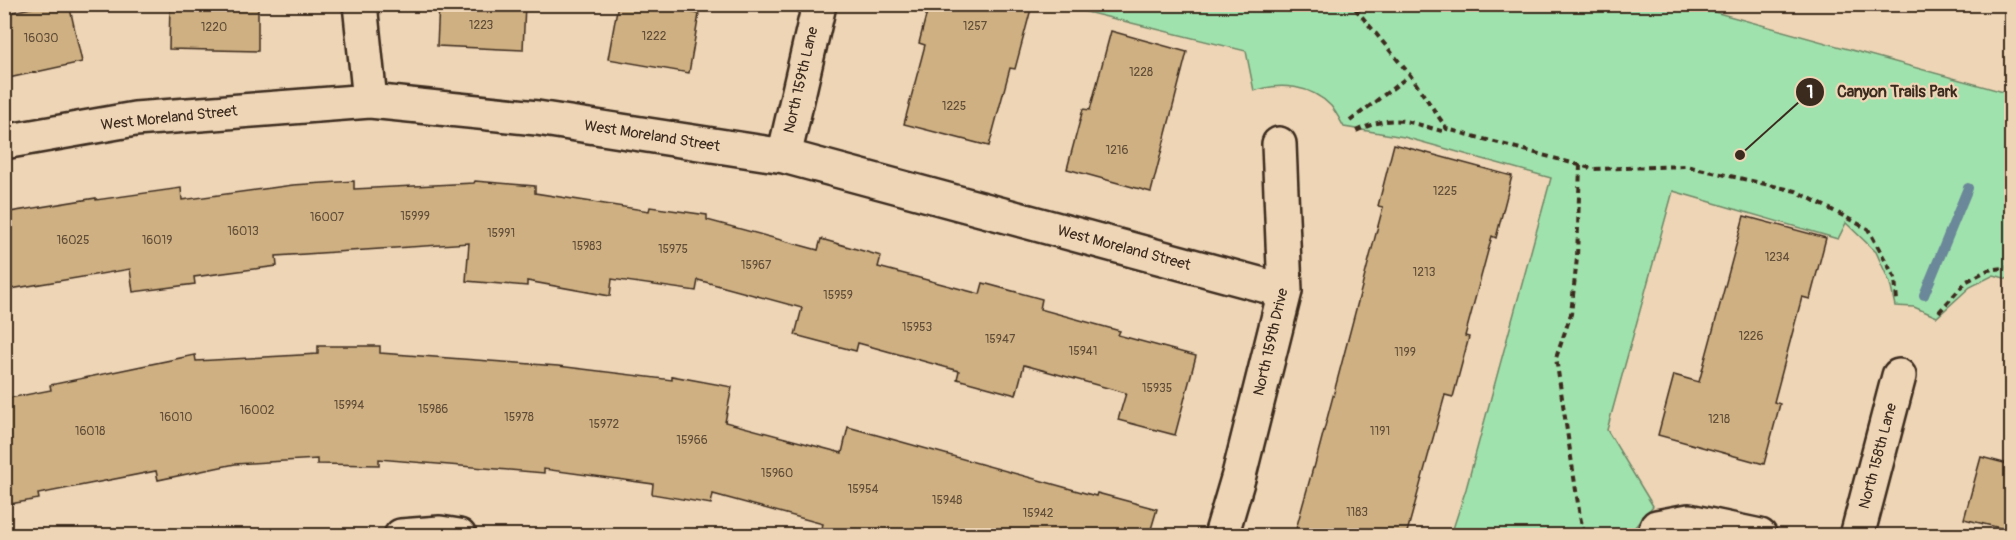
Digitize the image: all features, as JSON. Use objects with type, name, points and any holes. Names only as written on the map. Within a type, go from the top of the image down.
[{"type":"street","points":[[360,4],[370,101]]},
{"type":"street","name":"North 159th Lane","points":[[784,156],[819,4]]},
{"type":"street","name":"West Moreland Street","points":[[4,142],[135,119],[370,101],[537,118],[784,156],[1285,291]]},
{"type":"street","name":"North 159th Drive","points":[[1221,536],[1242,464],[1285,291],[1279,144]]},
{"type":"street","name":"North 158th Lane","points":[[1857,536],[1899,376]]},
{"type":"street","points":[[1656,531],[1689,521],[1760,536]]},
{"type":"street","points":[[401,536],[440,533],[459,536]]},
{"type":"path","points":[[1346,4],[1354,7],[1410,75],[1447,129],[1594,168],[1686,166],[1796,191],[1868,229],[1894,278],[1897,301]]},
{"type":"path","points":[[1350,121],[1410,75]]},
{"type":"path","points":[[1356,131],[1376,122],[1398,119],[1445,132]]},
{"type":"path","points":[[1580,165],[1577,258],[1571,314],[1556,358],[1580,517],[1586,536]]},
{"type":"path","points":[[1939,312],[1967,281],[1988,270],[2012,267]]},
{"type":"green space","points":[[1058,5],[1689,5],[2011,94],[2011,280],[1994,275],[1970,287],[1937,317],[1914,307],[1895,306],[1890,283],[1876,252],[1846,223],[1838,239],[1673,191],[1607,430],[1653,506],[1628,535],[1451,535],[1466,489],[1551,178],[1404,137],[1344,127],[1331,106],[1305,90],[1285,86],[1254,91],[1246,51]]},
{"type":"building","points":[[48,4],[69,4],[82,62],[4,79],[4,14]]},
{"type":"building","points":[[170,4],[258,4],[258,51],[169,49]]},
{"type":"building","points":[[439,4],[525,4],[523,50],[437,46]]},
{"type":"building","points":[[618,4],[649,4],[699,14],[689,73],[608,59]]},
{"type":"building","points":[[929,4],[1015,4],[1031,9],[1015,69],[1010,68],[989,146],[904,124],[925,45],[919,43]]},
{"type":"building","points":[[1111,31],[1187,52],[1151,192],[1067,169],[1083,109],[1090,110]]},
{"type":"building","points":[[1394,144],[1512,176],[1496,238],[1492,236],[1465,336],[1469,337],[1453,397],[1445,395],[1406,536],[1320,536],[1296,529],[1383,207],[1378,206]]},
{"type":"building","points":[[354,181],[354,189],[474,183],[475,181],[535,186],[535,193],[649,211],[650,207],[707,215],[707,220],[818,250],[821,239],[881,256],[878,267],[980,294],[983,283],[1042,299],[1040,309],[1120,331],[1118,335],[1196,356],[1175,435],[1118,420],[1126,393],[1024,365],[1016,395],[957,379],[959,371],[858,343],[856,351],[795,335],[802,308],[698,280],[696,291],[612,279],[610,296],[527,281],[527,286],[466,281],[469,243],[276,256],[277,266],[194,277],[195,284],[133,292],[130,269],[4,290],[4,213],[96,198],[96,200],[181,188],[182,200],[293,185]]},
{"type":"building","points":[[1744,216],[1826,238],[1810,299],[1802,297],[1774,402],[1780,404],[1764,464],[1658,435],[1674,375],[1699,382]]},
{"type":"building","points":[[318,346],[380,346],[380,353],[558,366],[672,380],[672,376],[732,387],[725,422],[842,453],[848,427],[1096,496],[1097,493],[1157,509],[1149,536],[820,536],[823,524],[713,494],[711,504],[652,494],[653,484],[544,469],[544,473],[379,459],[379,465],[317,464],[317,459],[235,464],[158,480],[156,471],[38,494],[39,499],[4,505],[4,399],[51,390],[50,385],[195,355],[196,361],[318,354]]},
{"type":"building","points":[[1981,457],[2012,465],[2012,531],[1964,519]]},
{"type":"waterway","points":[[1924,295],[1968,188]]},
{"type":"place","name":"Canyon Trails Park","points":[[1740,155]]}]
